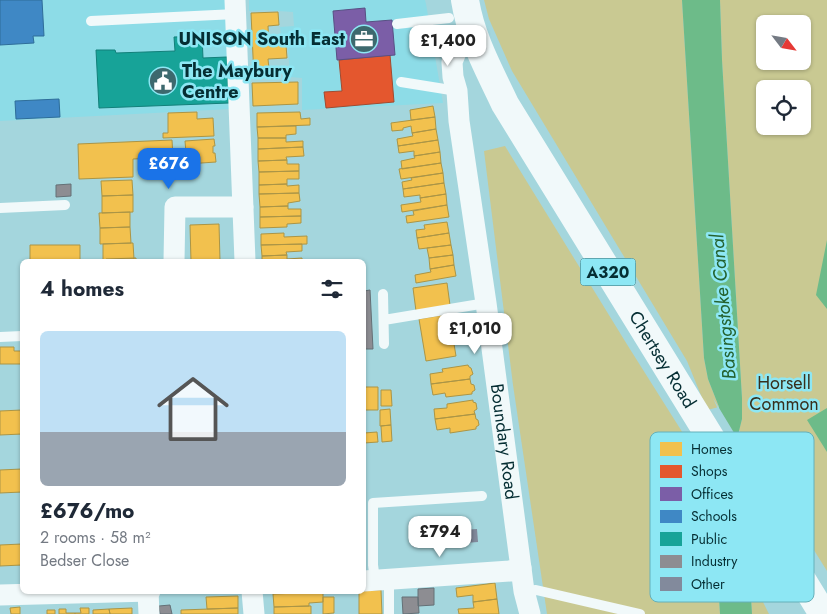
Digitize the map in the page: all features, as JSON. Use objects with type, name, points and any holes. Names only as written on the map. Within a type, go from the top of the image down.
[{"type":"main road","name":"Chertsey Road","points":[[462,30],[505,104],[707,432]]},
{"type":"main road","name":"Chertsey Road","points":[[814,599],[823,614]]},
{"type":"street","points":[[235,7],[245,259]]},
{"type":"street","points":[[457,91],[464,74],[462,30]]},
{"type":"street","name":"Boundary Road","points":[[457,91],[459,121],[486,303],[524,591],[530,614]]},
{"type":"street","points":[[174,259],[176,207],[243,207]]},
{"type":"street","points":[[376,580],[510,571],[521,568]]},
{"type":"street","points":[[0,595],[37,594]]},
{"type":"street","points":[[149,594],[149,614]]},
{"type":"street","points":[[252,594],[254,614]]},
{"type":"lane","points":[[90,21],[235,7]]},
{"type":"lane","points":[[397,24],[462,30]]},
{"type":"lane","points":[[401,82],[457,91]]},
{"type":"lane","points":[[0,208],[65,205]]},
{"type":"lane","points":[[383,294],[384,344]]},
{"type":"lane","points":[[384,320],[486,303]]},
{"type":"lane","points":[[0,337],[20,336]]},
{"type":"lane","points":[[389,614],[376,580],[373,503],[482,496]]},
{"type":"lane","points":[[524,591],[536,590],[640,614]]},
{"type":"shaded area","points":[[0,0],[227,0],[231,109],[0,121]]},
{"type":"shaded area","points":[[249,0],[425,0],[443,103],[302,110],[302,78],[290,77],[288,47],[282,43],[280,27],[294,26],[293,12],[249,11]]},
{"type":"green space","points":[[484,0],[682,0],[704,358],[708,379],[719,407],[707,410],[687,361],[512,71],[489,19]]},
{"type":"green space","name":"Horsell Common","points":[[720,0],[827,0],[827,571],[814,550],[814,432],[740,432],[739,430],[742,419]]},
{"type":"green space","points":[[505,146],[682,432],[650,432],[650,602],[719,602],[720,614],[547,614],[513,385],[484,151]]},
{"type":"green space","points":[[751,602],[763,602],[769,614],[752,614]]},
{"type":"water","name":"Basingstoke Canal","points":[[682,0],[720,0],[742,398],[742,419],[739,432],[720,432],[719,407],[708,379],[704,358]]},
{"type":"water","points":[[827,240],[827,309],[816,295]]},
{"type":"water","name":"Horsell Common","points":[[827,408],[827,452],[807,420]]},
{"type":"water","name":"Basingstoke Canal","points":[[719,602],[751,602],[752,614],[720,614]]},
{"type":"pier","points":[[713,398],[734,432],[718,432],[717,407]]},
{"type":"building: Homes","points":[[278,12],[279,25],[268,26],[269,46],[286,45],[287,58],[268,59],[269,69],[273,69],[274,77],[254,78],[251,13]]},
{"type":"building: Homes","points":[[298,82],[298,104],[253,106],[252,83]]},
{"type":"building: Homes","points":[[433,106],[435,117],[411,120],[410,110]]},
{"type":"building: Homes","points":[[197,112],[197,119],[213,118],[214,136],[163,138],[163,133],[168,133],[168,113]]},
{"type":"building: Homes","points":[[300,112],[301,119],[310,118],[310,125],[257,127],[257,113]]},
{"type":"building: Homes","points":[[435,117],[436,129],[412,133],[411,126],[403,128],[403,130],[392,131],[391,123]]},
{"type":"building: Homes","points":[[296,126],[296,134],[286,135],[286,138],[258,138],[257,127]]},
{"type":"building: Homes","points":[[436,129],[438,140],[398,146],[397,139],[413,136],[412,133]]},
{"type":"building: Homes","points":[[258,138],[286,138],[286,142],[303,141],[303,147],[258,149]]},
{"type":"building: Homes","points":[[214,139],[213,153],[215,153],[216,162],[187,164],[185,141]]},
{"type":"building: Homes","points":[[172,140],[173,157],[133,159],[133,177],[79,179],[78,144]]},
{"type":"building: Homes","points":[[438,140],[440,152],[414,156],[414,151],[399,153],[398,146]]},
{"type":"building: Homes","points":[[303,147],[304,156],[286,157],[287,160],[258,161],[258,149]]},
{"type":"building: Homes","points":[[440,152],[441,163],[402,169],[401,161],[415,158],[414,156]]},
{"type":"building: Homes","points":[[287,160],[287,164],[299,164],[299,171],[259,172],[258,161]]},
{"type":"building: Homes","points":[[441,163],[443,173],[401,179],[399,169]]},
{"type":"building: Homes","points":[[299,171],[299,179],[287,179],[287,184],[259,185],[259,172]]},
{"type":"building: Homes","points":[[443,173],[444,183],[403,189],[402,182],[412,180],[411,178]]},
{"type":"building: Homes","points":[[132,180],[133,195],[102,196],[101,181]]},
{"type":"building: Homes","points":[[444,183],[446,194],[420,198],[420,195],[404,197],[403,189]]},
{"type":"building: Homes","points":[[287,184],[287,186],[299,185],[299,193],[259,194],[259,185]]},
{"type":"building: Homes","points":[[299,193],[300,201],[288,203],[288,206],[260,207],[259,194]]},
{"type":"building: Homes","points":[[446,194],[447,205],[402,212],[401,205],[421,202],[420,198]]},
{"type":"building: Homes","points":[[133,195],[133,212],[102,213],[102,196]]},
{"type":"building: Homes","points":[[447,205],[449,217],[407,223],[406,216],[414,215],[413,211]]},
{"type":"building: Homes","points":[[288,206],[288,209],[301,209],[301,216],[260,217],[260,207]]},
{"type":"building: Homes","points":[[130,212],[130,227],[100,228],[99,213]]},
{"type":"building: Homes","points":[[301,216],[301,223],[287,224],[287,227],[260,228],[260,217]]},
{"type":"building: Homes","points":[[447,222],[449,233],[417,238],[416,230],[425,229],[424,225]]},
{"type":"building: Homes","points":[[219,224],[220,259],[191,259],[190,225]]},
{"type":"building: Homes","points":[[130,227],[131,243],[100,244],[100,228]]},
{"type":"building: Homes","points":[[284,233],[284,237],[307,236],[307,244],[261,245],[261,234]]},
{"type":"building: Homes","points":[[449,233],[451,245],[419,249],[417,238]]},
{"type":"building: Homes","points":[[133,243],[134,259],[103,259],[103,244]]},
{"type":"building: Homes","points":[[302,244],[302,251],[286,252],[287,255],[262,256],[261,245]]},
{"type":"building: Homes","points":[[30,245],[80,245],[80,259],[30,259]]},
{"type":"building: Homes","points":[[451,245],[453,255],[429,258],[427,248]]},
{"type":"building: Homes","points":[[287,255],[287,259],[262,259],[262,256]]},
{"type":"building: Homes","points":[[453,255],[454,265],[430,269],[429,258]]},
{"type":"building: Homes","points":[[454,265],[456,276],[416,283],[415,275],[431,272],[430,269]]},
{"type":"building: Homes","points":[[447,283],[450,305],[416,311],[413,288]]},
{"type":"building: Homes","points":[[449,314],[456,356],[426,361],[419,319]]},
{"type":"building: Homes","points":[[0,347],[14,347],[14,351],[20,351],[20,364],[0,364]]},
{"type":"building: Homes","points":[[468,365],[473,374],[470,376],[470,379],[431,384],[430,374],[443,372],[442,369]]},
{"type":"building: Homes","points":[[470,379],[475,390],[472,394],[446,397],[445,393],[433,395],[431,384]]},
{"type":"building: Homes","points":[[366,387],[378,387],[378,410],[366,410]]},
{"type":"building: Homes","points":[[381,390],[391,390],[392,406],[381,406]]},
{"type":"building: Homes","points":[[473,400],[476,403],[477,409],[474,411],[475,414],[435,419],[434,409],[447,408],[447,404]]},
{"type":"building: Homes","points":[[390,409],[391,425],[380,426],[380,410]]},
{"type":"building: Homes","points":[[20,410],[20,434],[0,435],[0,411]]},
{"type":"building: Homes","points":[[475,414],[479,425],[476,429],[450,433],[450,428],[437,430],[435,419]]},
{"type":"building: Homes","points":[[391,425],[392,441],[382,442],[381,426]]},
{"type":"building: Homes","points":[[377,432],[378,442],[366,443],[366,433]]},
{"type":"building: Homes","points":[[20,469],[20,492],[0,493],[0,470]]},
{"type":"building: Homes","points":[[20,544],[20,565],[0,566],[0,545]]},
{"type":"building: Homes","points":[[495,583],[497,599],[473,602],[473,595],[457,597],[456,588]]},
{"type":"building: Homes","points":[[381,590],[382,614],[359,614],[359,594],[366,594],[366,591]]},
{"type":"building: Homes","points":[[273,594],[323,594],[323,602],[309,603],[309,606],[274,607]]},
{"type":"building: Homes","points":[[238,596],[238,608],[207,609],[206,597]]},
{"type":"building: Homes","points":[[323,597],[334,597],[334,613],[323,614]]},
{"type":"building: Homes","points":[[497,599],[499,614],[459,614],[458,609],[474,608],[473,602]]},
{"type":"building: Homes","points":[[311,606],[311,614],[274,614],[274,607]]},
{"type":"building: Homes","points":[[20,607],[20,614],[11,614],[10,608]]},
{"type":"building: Homes","points":[[80,608],[89,608],[89,614],[75,614],[81,613]]},
{"type":"building: Homes","points":[[132,608],[132,614],[110,614],[109,609]]},
{"type":"building: Homes","points":[[238,608],[238,614],[181,614],[181,610]]},
{"type":"building: Homes","points":[[59,609],[66,609],[66,613],[75,614],[59,614]]},
{"type":"building: Homes","points":[[109,609],[110,614],[93,614],[93,610]]},
{"type":"building: Homes","points":[[47,610],[55,610],[55,614],[47,614]]},
{"type":"building: Shops","points":[[390,55],[394,102],[326,108],[324,92],[342,91],[339,60]]},
{"type":"building: Offices","name":"UNISON South East","points":[[365,8],[366,22],[392,20],[395,55],[337,60],[333,11]]},
{"type":"building: Schools","points":[[0,0],[42,0],[44,36],[33,36],[34,43],[0,45]]},
{"type":"building: Schools","points":[[59,99],[60,117],[16,119],[15,101]]},
{"type":"building: Public","name":"The Maybury Centre","points":[[202,36],[203,58],[227,57],[229,103],[99,108],[96,50],[115,50],[116,53],[175,51],[174,37]]},
{"type":"building: Industry","points":[[71,184],[71,196],[56,197],[56,185]]},
{"type":"building: Industry","points":[[370,290],[373,349],[366,349],[366,291]]},
{"type":"building: Industry","points":[[434,588],[434,605],[418,606],[418,589]]},
{"type":"building: Industry","points":[[402,597],[418,597],[419,613],[403,614]]},
{"type":"building: Industry","points":[[170,605],[172,614],[160,614],[159,606]]},
{"type":"building: Other","points":[[477,529],[478,542],[413,547],[412,533]]},
{"type":"place","name":"UNISON South East","points":[[364,39]]},
{"type":"place","name":"The Maybury Centre","points":[[163,81]]}]
